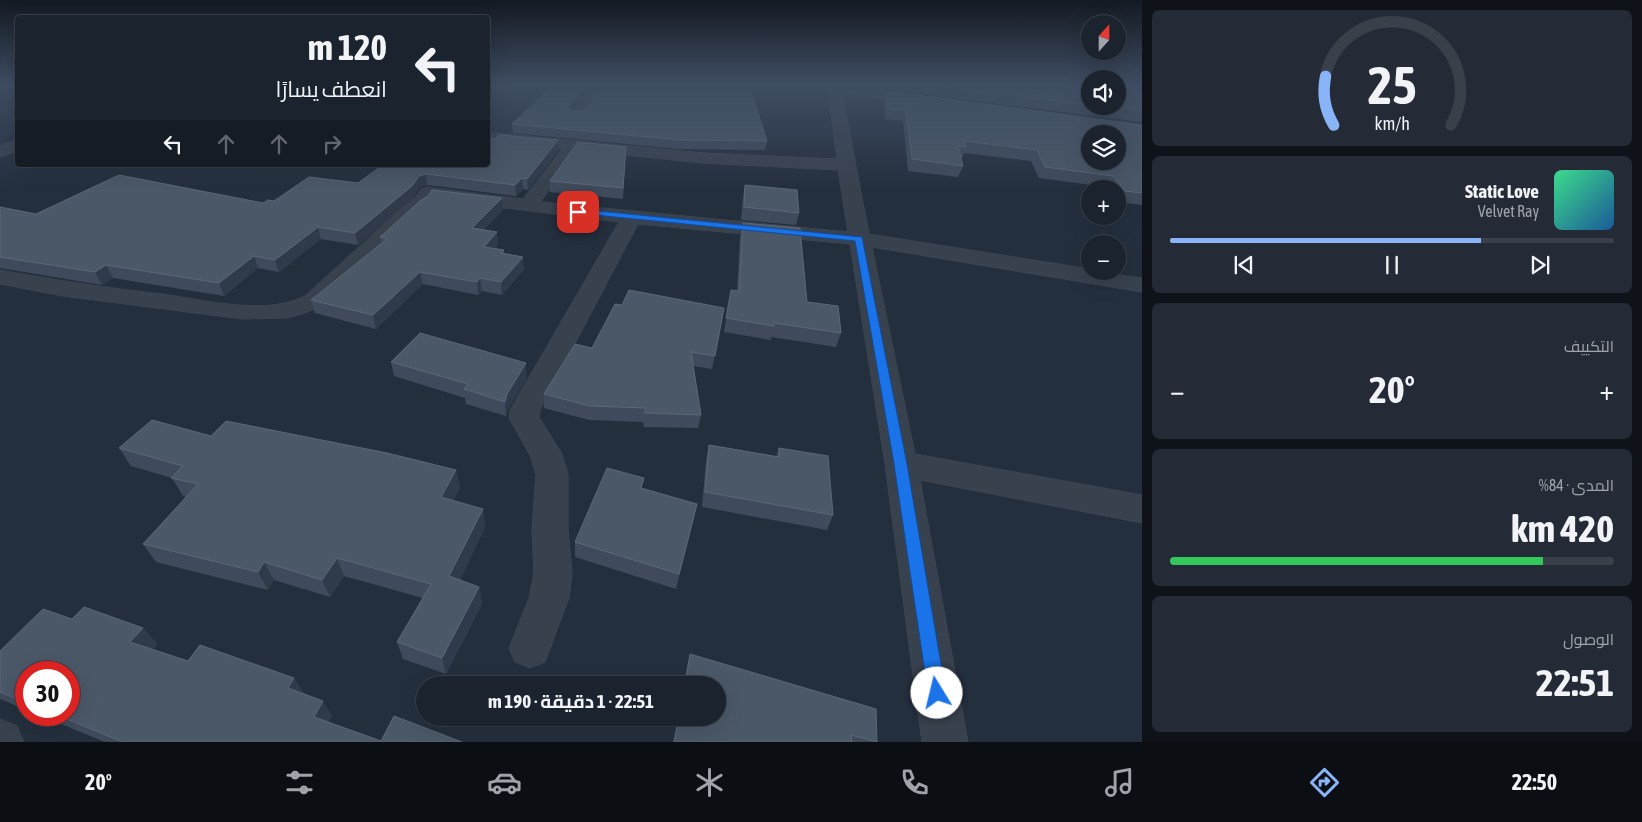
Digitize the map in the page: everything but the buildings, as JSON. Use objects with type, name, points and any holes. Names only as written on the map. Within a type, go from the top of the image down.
[{"type":"street","points":[[835,120],[846,165],[901,464],[945,742]]},
{"type":"street","points":[[490,138],[703,158],[846,165]]},
{"type":"street","points":[[0,152],[15,146]]},
{"type":"street","points":[[528,206],[572,146]]},
{"type":"street","points":[[0,278],[63,290],[243,312],[286,311],[303,308],[313,301],[414,206],[422,202],[427,193],[528,206],[859,239],[961,254],[1142,286]]},
{"type":"street","points":[[530,648],[549,598],[553,573],[550,530],[552,474],[546,454],[524,418],[526,410],[632,217]]},
{"type":"street","points":[[901,464],[1142,509]]},
{"type":"route","points":[[578,212],[859,239],[901,464],[937,693]]}]
